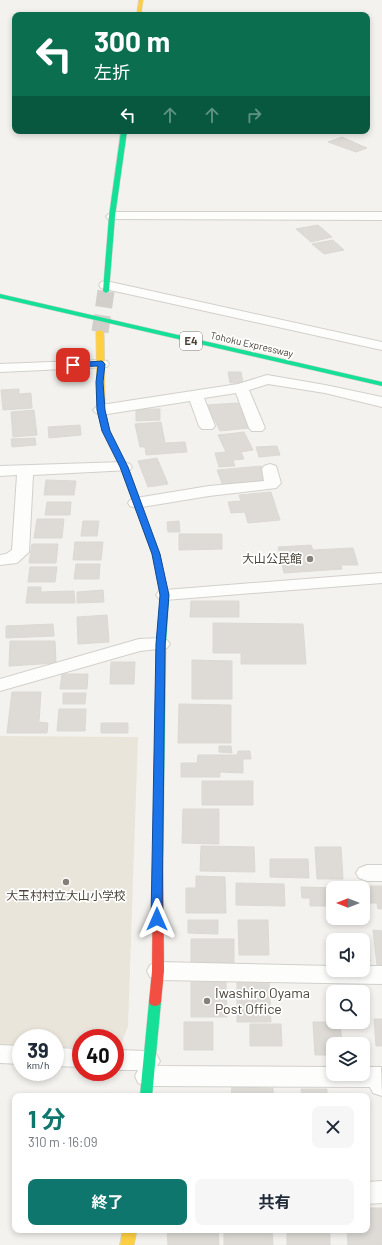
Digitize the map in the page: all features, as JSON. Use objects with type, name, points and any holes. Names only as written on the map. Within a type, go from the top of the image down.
[{"type":"main road","points":[[139,12],[141,0]]},
{"type":"main road","points":[[106,288],[112,216],[124,134]]},
{"type":"main road","name":"Tohoku Expressway","points":[[0,296],[382,384]]},
{"type":"main road","points":[[100,332],[102,364],[99,382],[101,410],[106,431],[124,467],[156,554],[165,595],[160,644],[158,972],[147,1078]]},
{"type":"main road","points":[[127,1245],[129,1233]]},
{"type":"street","points":[[112,216],[382,216]]},
{"type":"street","points":[[106,288],[382,346]]},
{"type":"street","points":[[0,368],[102,364]]},
{"type":"street","points":[[101,410],[195,394],[241,388],[267,378],[382,402]]},
{"type":"street","points":[[241,388],[257,428]]},
{"type":"street","points":[[195,394],[207,426]]},
{"type":"street","points":[[0,471],[124,467]]},
{"type":"street","points":[[136,503],[209,491],[270,485],[272,483],[270,469]]},
{"type":"street","points":[[0,560],[11,559],[20,552],[25,470]]},
{"type":"street","points":[[165,595],[382,578]]},
{"type":"street","points":[[0,685],[139,646],[160,644]]},
{"type":"street","points":[[158,972],[382,974]]},
{"type":"street","points":[[0,1054],[12,1055]]},
{"type":"street","points":[[124,1065],[147,1078],[381,1077],[382,1086]]},
{"type":"street","points":[[370,1193],[382,1192]]},
{"type":"shaded area","name":"大玉村村立大山小学校","points":[[0,736],[138,737],[128,1026],[124,1037],[124,1029],[72,1029],[72,1047],[64,1047],[64,1029],[12,1029],[12,1046],[0,1045]]},
{"type":"building","points":[[342,137],[367,148],[356,152],[328,142]]},
{"type":"building","points":[[318,225],[332,237],[311,242],[296,229]]},
{"type":"building","points":[[333,240],[344,250],[324,254],[312,244]]},
{"type":"building","points":[[228,372],[241,372],[243,383],[230,383]]},
{"type":"building","points":[[19,389],[19,394],[31,393],[32,408],[3,410],[1,390]]},
{"type":"building","points":[[238,403],[249,428],[220,431],[207,405]]},
{"type":"building","points":[[136,409],[160,409],[160,420],[136,421]]},
{"type":"building","points":[[34,410],[37,435],[13,437],[11,412]]},
{"type":"building","points":[[161,422],[165,443],[185,442],[187,452],[146,455],[145,447],[140,447],[135,424]]},
{"type":"building","points":[[80,425],[81,435],[49,438],[48,427]]},
{"type":"building","points":[[244,432],[253,450],[241,452],[244,459],[233,460],[235,466],[219,467],[215,453],[226,452],[218,435]]},
{"type":"building","points":[[35,438],[36,445],[12,447],[11,439]]},
{"type":"building","points":[[277,446],[280,455],[259,457],[256,447]]},
{"type":"building","points":[[157,458],[168,484],[148,487],[138,461]]},
{"type":"building","points":[[261,466],[267,482],[223,486],[217,470]]},
{"type":"building","points":[[46,480],[76,481],[74,495],[44,495]]},
{"type":"building","points":[[271,492],[280,520],[248,523],[245,512],[231,513],[228,502],[241,501],[239,495]]},
{"type":"building","points":[[47,502],[71,502],[70,515],[45,515]]},
{"type":"building","points":[[37,519],[64,519],[62,538],[34,538]]},
{"type":"building","points":[[83,521],[99,521],[97,536],[81,536]]},
{"type":"building","points":[[179,521],[180,532],[168,532],[167,522]]},
{"type":"building","points":[[179,534],[222,534],[222,549],[179,550]]},
{"type":"building","points":[[75,542],[103,542],[101,560],[73,560]]},
{"type":"building","points":[[32,544],[58,544],[56,563],[29,563]]},
{"type":"building","points":[[311,545],[313,550],[353,548],[358,565],[341,565],[342,569],[284,573],[278,547]]},
{"type":"building","points":[[76,564],[100,564],[99,579],[74,579]]},
{"type":"building","points":[[30,567],[57,567],[55,582],[28,582]]},
{"type":"building","points":[[28,587],[41,587],[41,592],[74,591],[75,603],[26,603]]},
{"type":"building","points":[[103,590],[104,602],[77,603],[77,592]]},
{"type":"building","points":[[191,601],[239,601],[239,617],[190,617]]},
{"type":"building","points":[[107,615],[109,642],[78,644],[77,617]]},
{"type":"building","points":[[213,623],[303,624],[306,664],[241,664],[241,653],[213,653]]},
{"type":"building","points":[[53,624],[54,636],[6,638],[6,626]]},
{"type":"building","points":[[10,641],[55,641],[56,663],[9,666]]},
{"type":"building","points":[[192,660],[232,661],[232,699],[192,699]]},
{"type":"building","points":[[111,662],[135,662],[134,684],[110,684]]},
{"type":"building","points":[[62,674],[88,674],[87,689],[60,689]]},
{"type":"building","points":[[12,692],[41,692],[39,722],[48,723],[47,733],[7,733]]},
{"type":"building","points":[[63,693],[86,693],[85,704],[63,704]]},
{"type":"building","points":[[179,704],[231,705],[231,743],[178,743]]},
{"type":"building","points":[[59,709],[86,709],[85,731],[57,731]]},
{"type":"building","points":[[101,723],[128,723],[128,733],[101,733]]},
{"type":"building","points":[[219,746],[231,746],[232,753],[219,752]]},
{"type":"building","points":[[238,751],[250,751],[251,759],[243,759],[243,773],[220,772],[220,777],[181,777],[181,763],[197,763],[198,755],[237,755]]},
{"type":"building","points":[[202,781],[253,781],[253,805],[202,805]]},
{"type":"building","points":[[183,809],[219,809],[219,844],[182,843]]},
{"type":"building","points":[[201,846],[254,847],[255,872],[200,871]]},
{"type":"building","points":[[315,847],[341,847],[343,879],[317,879]]},
{"type":"building","points":[[270,859],[308,859],[309,878],[270,877]]},
{"type":"building","points":[[196,876],[225,877],[226,913],[186,913],[186,888],[196,888]]},
{"type":"building","points":[[236,883],[284,884],[285,906],[236,905]]},
{"type":"building","points":[[370,886],[382,886],[382,909],[378,909],[377,903],[370,903]]},
{"type":"building","points":[[301,887],[326,888],[326,906],[310,906],[310,898],[302,898]]},
{"type":"building","points":[[188,920],[218,920],[218,934],[188,933]]},
{"type":"building","points":[[238,920],[268,920],[269,955],[239,955]]},
{"type":"building","points":[[373,930],[382,931],[382,965],[377,965]]},
{"type":"building","points":[[191,939],[234,939],[234,963],[191,962]]},
{"type":"building","points":[[237,980],[269,981],[271,1022],[237,1022]]},
{"type":"building","points":[[191,982],[226,982],[227,1017],[191,1017]]},
{"type":"building","points":[[374,1019],[382,1019],[382,1046],[376,1046]]},
{"type":"building","points":[[184,1022],[213,1022],[213,1050],[184,1050]]},
{"type":"building","points":[[313,1022],[326,1022],[326,1029],[341,1029],[341,1037],[326,1037],[326,1055],[315,1055]]},
{"type":"building","points":[[250,1024],[281,1024],[282,1046],[250,1046]]},
{"type":"building","points":[[232,1087],[273,1088],[273,1093],[231,1093]]},
{"type":"building","points":[[301,1089],[327,1089],[327,1093],[302,1093]]},
{"type":"building","points":[[370,1208],[382,1208],[382,1245],[348,1245],[347,1233],[370,1233]]},
{"type":"building","points":[[167,1233],[218,1233],[219,1245],[168,1245]]},
{"type":"building","points":[[224,1233],[272,1233],[273,1245],[224,1245]]},
{"type":"building","points":[[287,1233],[330,1233],[330,1245],[287,1245]]},
{"type":"tunnel","points":[[100,332],[106,291]]},
{"type":"traffic: fast","points":[[106,291],[112,216],[124,134]]},
{"type":"traffic: fast","points":[[0,296],[382,384]]},
{"type":"traffic: fast","points":[[158,862],[161,644],[165,595],[163,588]]},
{"type":"traffic: fast","points":[[146,1093],[155,1002]]},
{"type":"traffic: slow","points":[[139,12],[141,0]]},
{"type":"traffic: slow","points":[[100,332],[101,410],[106,431],[124,467],[156,554],[163,588]]},
{"type":"traffic: slow","points":[[127,1245],[129,1233]]},
{"type":"traffic: jam","points":[[155,1002],[158,971],[158,862]]},
{"type":"place","name":"大山公民館","points":[[310,559]]},
{"type":"place","name":"大玉村村立大山小学校","points":[[66,882]]},
{"type":"place","name":"Iwashiro Oyama Post Office","points":[[207,1001]]},
{"type":"route","points":[[73,365],[102,364],[99,382],[101,410],[106,431],[124,467],[156,554],[165,595],[160,644],[157,919]]}]
